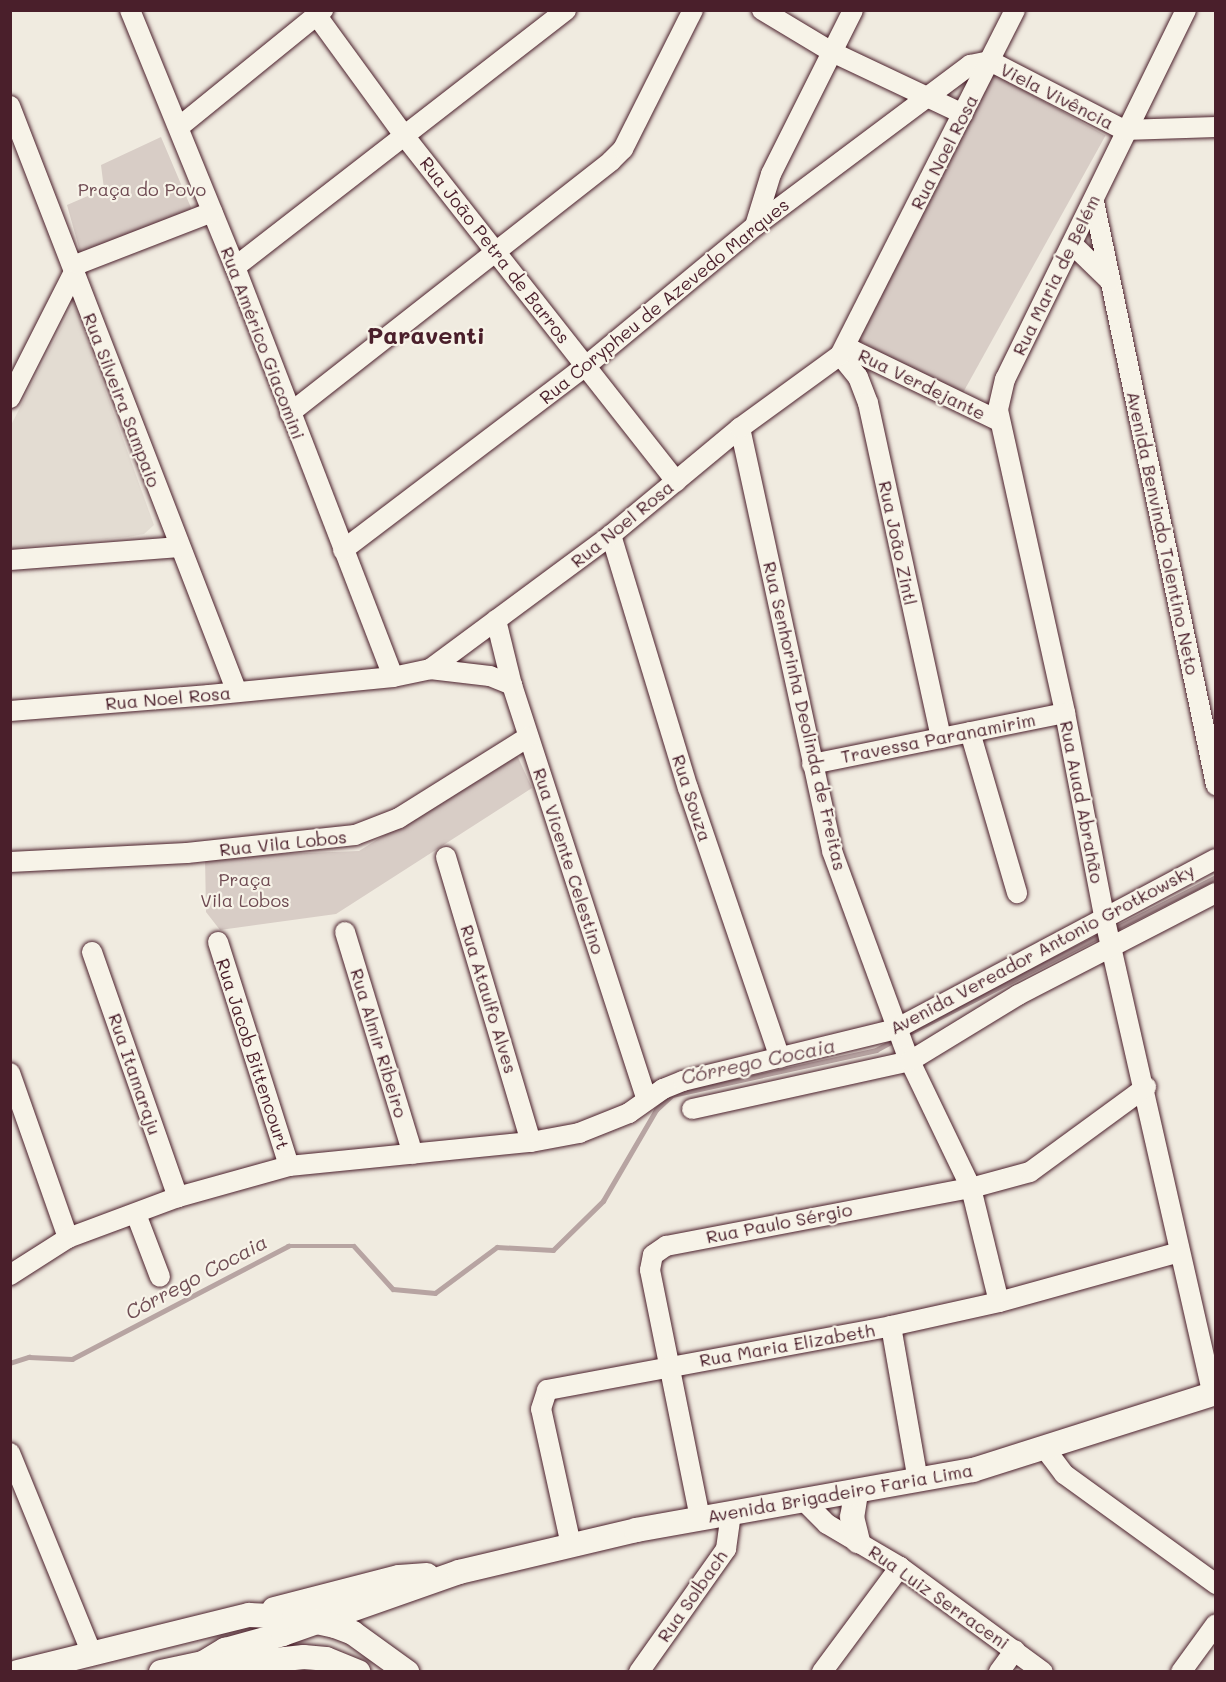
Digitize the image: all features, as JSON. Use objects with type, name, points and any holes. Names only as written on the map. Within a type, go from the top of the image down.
[{"type":"main road","name":"Avenida Brigadeiro Faria Lima","points":[[203,1663],[225,1650],[459,1572],[571,1545],[700,1518],[807,1503],[918,1481],[1046,1450],[1214,1394]]},
{"type":"main road","points":[[856,1493],[852,1517],[858,1541]]},
{"type":"main road","name":"Avenida Brigadeiro Faria Lima","points":[[18,1671],[249,1616],[399,1577],[459,1572]]},
{"type":"main road","points":[[249,1616],[317,1621],[353,1633],[407,1671]]},
{"type":"main road","points":[[161,1671],[203,1663],[228,1665],[304,1657],[326,1659],[359,1671]]},
{"type":"street","name":"Rua Américo Giacomini","points":[[130,10],[235,267],[342,550],[393,677]]},
{"type":"street","points":[[235,267],[406,138],[566,10]]},
{"type":"street","points":[[290,413],[495,251],[602,171],[622,149],[693,10]]},
{"type":"street","points":[[762,10],[832,52],[963,114]]},
{"type":"street","points":[[755,225],[771,174],[853,10]]},
{"type":"street","name":"Rua Noel Rosa","points":[[10,711],[393,677],[430,669],[611,535],[740,428],[843,351],[1015,10]]},
{"type":"street","name":"Rua Maria de Belém","points":[[999,422],[1000,388],[1094,202],[1124,130],[1186,10]]},
{"type":"street","points":[[179,127],[320,13]]},
{"type":"street","name":"Rua João Petra de Barros","points":[[320,13],[406,138],[587,365],[676,481]]},
{"type":"street","name":"Rua Corypheu de Azevedo Marques","points":[[342,550],[587,365],[755,225],[970,65],[990,62]]},
{"type":"street","name":"Viela Vivência","points":[[990,62],[1124,130]]},
{"type":"street","name":"Rua Silveira Sampaio","points":[[10,105],[72,273],[237,692]]},
{"type":"street","points":[[1124,130],[1215,127]]},
{"type":"street","name":"Avenida Benvindo Tolentino Neto","points":[[1094,202],[1215,785]]},
{"type":"street","points":[[10,398],[72,273],[88,258],[212,212]]},
{"type":"street","points":[[1072,244],[1110,281]]},
{"type":"street","name":"Rua Verdejante","points":[[843,351],[999,422]]},
{"type":"street","name":"Rua João Zintl","points":[[843,351],[858,377],[868,403],[940,738]]},
{"type":"street","name":"Rua Auad Abrahão","points":[[999,422],[1065,712],[1108,932],[1146,1087],[1179,1252],[1214,1394]]},
{"type":"street","name":"Rua Senhorinha Deolinda de Freitas","points":[[740,428],[832,851],[908,1058],[971,1188],[999,1302]]},
{"type":"street","name":"Rua Souza","points":[[611,535],[688,788],[780,1058]]},
{"type":"street","points":[[10,560],[180,547]]},
{"type":"street","name":"Rua Vicente Celestino","points":[[496,620],[528,737],[647,1100]]},
{"type":"street","points":[[430,669],[490,676],[512,685]]},
{"type":"street","name":"Travessa Paranamirim","points":[[812,764],[1065,712]]},
{"type":"street","points":[[970,732],[1017,893]]},
{"type":"street","name":"Rua Vila Lobos","points":[[10,862],[187,853],[355,836],[399,818],[528,737]]},
{"type":"street","name":"Rua Ataulfo Alves","points":[[446,857],[531,1142]]},
{"type":"street","name":"Avenida Vereador Antonio Grotkowsky","points":[[692,1109],[908,1058],[1017,995],[1215,859]]},
{"type":"street","name":"Avenida Vereador Antonio Grotkowsky","points":[[10,1275],[68,1238],[178,1197],[289,1166],[531,1142],[602,1126],[683,1081],[898,1033],[1108,932],[1215,893]]},
{"type":"street","name":"Rua Almir Ribeiro","points":[[345,932],[412,1154]]},
{"type":"street","name":"Rua Jacob Bittencourt","points":[[218,942],[289,1166]]},
{"type":"street","name":"Rua Itamaraju","points":[[93,952],[178,1197]]},
{"type":"street","points":[[10,1073],[68,1238]]},
{"type":"street","name":"Rua Paulo Sérgio","points":[[700,1518],[650,1270],[653,1255],[666,1246],[971,1188],[1040,1167],[1146,1087]]},
{"type":"street","points":[[136,1214],[160,1277]]},
{"type":"street","name":"Rua Maria Elizabeth","points":[[571,1545],[541,1409],[548,1390],[891,1326],[999,1302],[1179,1252]]},
{"type":"street","points":[[891,1326],[918,1481]]},
{"type":"street","points":[[1046,1450],[1064,1474],[1215,1584]]},
{"type":"street","points":[[10,1453],[92,1654]]},
{"type":"street","name":"Rua Luiz Serraceni","points":[[807,1503],[827,1524],[900,1567],[1043,1671]]},
{"type":"street","name":"Rua Solbach","points":[[639,1671],[726,1549],[731,1514]]},
{"type":"street","points":[[822,1671],[900,1567]]},
{"type":"street","points":[[1180,1671],[1215,1624]]},
{"type":"street","points":[[999,1671],[1015,1650]]},
{"type":"shaded area","points":[[74,303],[154,525],[144,534],[128,537],[11,548],[11,425]]},
{"type":"green space","points":[[991,72],[1106,136],[961,397],[846,334]]},
{"type":"green space","name":"Praça do Povo","points":[[161,137],[192,210],[81,255],[67,205],[104,189],[101,165]]},
{"type":"green space","name":"Praça Vila Lobos","points":[[516,753],[532,788],[336,914],[220,930],[206,912],[205,857],[359,851]]},
{"type":"waterway","name":"Córrego Cocaia","points":[[1114,929],[1216,877]]},
{"type":"waterway","name":"Córrego Cocaia","points":[[905,1035],[1103,934]]},
{"type":"waterway","name":"Córrego Cocaia","points":[[10,1363],[29,1357],[72,1359],[288,1246],[354,1246],[393,1289],[435,1293],[497,1247],[553,1250],[603,1201],[656,1110],[672,1095],[876,1050],[895,1040]]},
{"type":"district","name":"Paraventi","points":[[426,335]]}]
